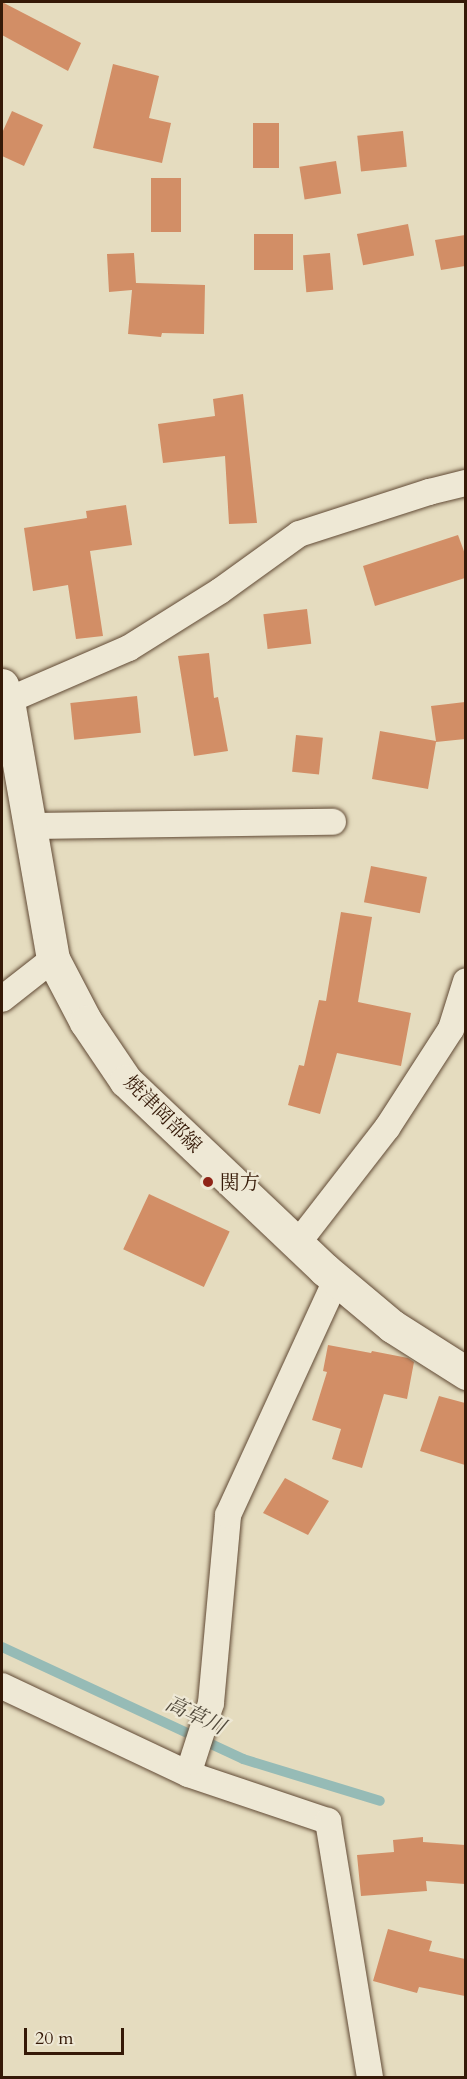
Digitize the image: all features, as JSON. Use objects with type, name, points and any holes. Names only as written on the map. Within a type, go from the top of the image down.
[{"type":"main road","name":"焼津岡部線","points":[[4,696],[53,959],[86,1022],[126,1081],[336,1280],[392,1326],[465,1373]]},
{"type":"street","points":[[4,696],[129,648],[220,591],[300,534],[429,492],[465,483]]},
{"type":"street","points":[[30,826],[333,822]]},
{"type":"street","points":[[2,999],[53,959]]},
{"type":"street","points":[[297,1244],[387,1128],[451,1029],[465,981]]},
{"type":"street","points":[[192,1762],[211,1703],[228,1515],[336,1280]]},
{"type":"street","points":[[2,1686],[188,1774],[328,1821],[370,2078]]},
{"type":"building","points":[[2,2],[81,43],[68,71],[2,35]]},
{"type":"building","points":[[113,64],[159,76],[149,118],[171,123],[162,163],[93,148]]},
{"type":"building","points":[[12,111],[43,125],[24,166],[2,156],[2,133]]},
{"type":"building","points":[[253,123],[279,123],[279,168],[253,168]]},
{"type":"building","points":[[403,131],[407,167],[361,172],[357,136]]},
{"type":"building","points":[[336,161],[341,194],[305,199],[299,167]]},
{"type":"building","points":[[151,178],[181,178],[181,232],[151,232]]},
{"type":"building","points":[[408,224],[414,255],[363,265],[357,234]]},
{"type":"building","points":[[254,234],[293,234],[293,270],[254,270]]},
{"type":"building","points":[[465,235],[465,266],[441,270],[435,240]]},
{"type":"building","points":[[134,253],[136,283],[205,285],[204,334],[162,333],[161,337],[128,334],[132,290],[109,292],[107,254]]},
{"type":"building","points":[[330,253],[333,290],[306,292],[303,255]]},
{"type":"building","points":[[243,394],[257,523],[229,524],[225,456],[163,463],[158,424],[215,416],[213,399]]},
{"type":"building","points":[[126,505],[132,545],[90,551],[103,636],[76,639],[68,585],[33,591],[24,528],[87,518],[86,511]]},
{"type":"building","points":[[458,535],[465,554],[465,578],[375,606],[363,566]]},
{"type":"building","points":[[307,609],[311,644],[268,649],[263,614]]},
{"type":"building","points":[[209,653],[214,698],[218,697],[228,751],[194,756],[178,656]]},
{"type":"building","points":[[137,696],[141,733],[74,740],[70,703]]},
{"type":"building","points":[[465,702],[465,739],[436,742],[428,789],[372,779],[380,731],[436,741],[431,706]]},
{"type":"building","points":[[296,735],[323,738],[319,775],[292,772]]},
{"type":"building","points":[[371,866],[427,877],[420,913],[364,902]]},
{"type":"building","points":[[341,912],[372,917],[358,1002],[411,1013],[401,1066],[337,1053],[320,1114],[288,1105],[299,1065],[304,1066],[319,1000],[326,1001]]},
{"type":"building","points":[[149,1194],[230,1232],[204,1287],[123,1249]]},
{"type":"building","points":[[328,1345],[408,1358],[414,1362],[407,1399],[384,1394],[362,1468],[332,1459],[341,1429],[312,1420],[327,1372],[323,1371]]},
{"type":"building","points":[[439,1396],[465,1403],[465,1465],[420,1451]]},
{"type":"building","points":[[285,1478],[329,1501],[308,1535],[263,1513]]},
{"type":"building","points":[[423,1837],[423,1842],[465,1845],[465,1884],[426,1881],[427,1891],[361,1896],[357,1855],[394,1852],[393,1840]]},
{"type":"building","points":[[388,1929],[432,1941],[429,1951],[465,1959],[465,1996],[419,1987],[417,1993],[373,1981]]},
{"type":"waterway","name":"高草川","points":[[2,1647],[243,1759],[380,1801]]},
{"type":"place","name":"関方","points":[[208,1182]]}]
